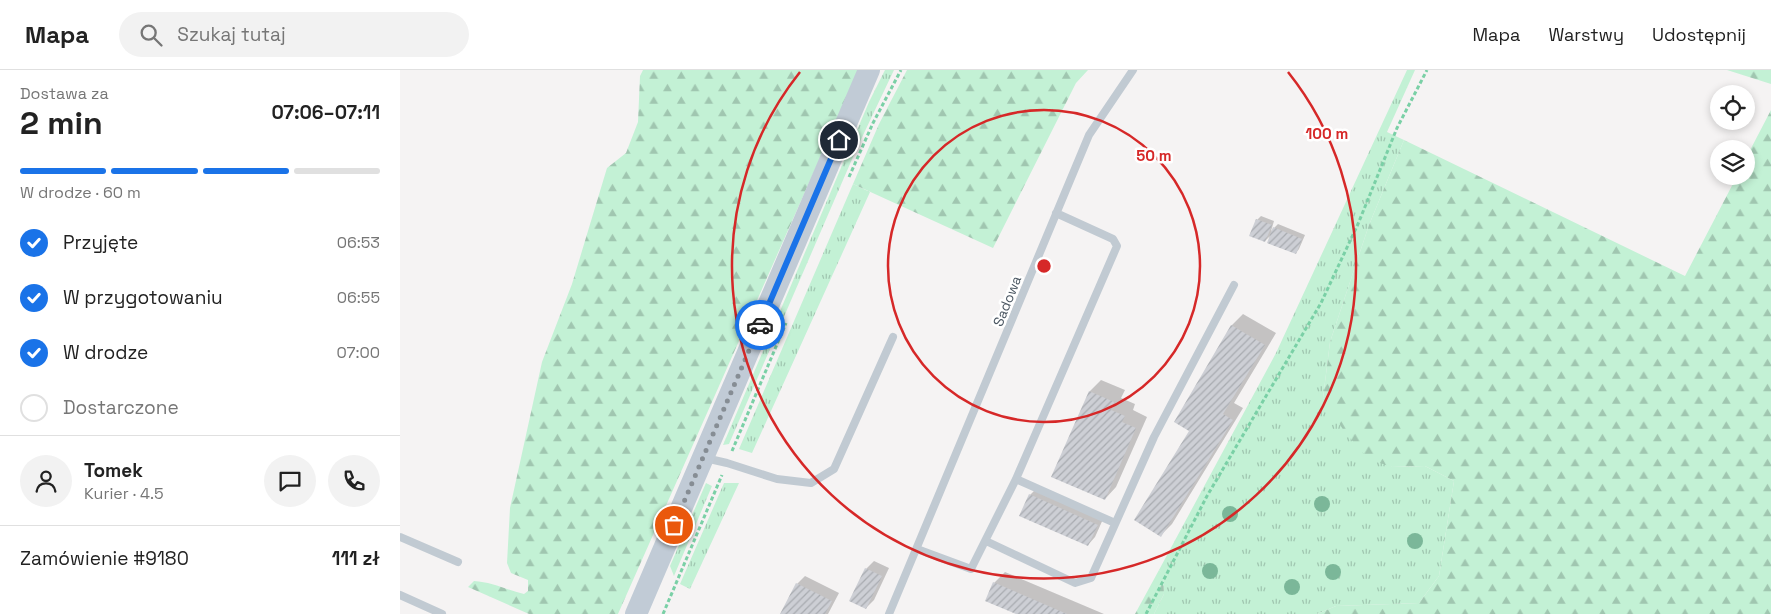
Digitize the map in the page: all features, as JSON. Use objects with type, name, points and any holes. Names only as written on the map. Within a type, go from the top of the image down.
[{"type":"main road","points":[[636,614],[870,70]]},
{"type":"lane","name":"Sadowa","points":[[889,614],[1089,135],[1133,70]]},
{"type":"lane","points":[[917,549],[971,569],[1016,479],[1117,246],[1113,239],[1056,213]]},
{"type":"lane","points":[[986,541],[1074,583],[1091,578],[1154,437],[1234,285]]},
{"type":"lane","points":[[703,458],[727,462],[777,479],[811,483],[834,470],[893,337]]},
{"type":"lane","points":[[1016,479],[1116,523]]},
{"type":"lane","points":[[400,537],[458,562]]},
{"type":"lane","points":[[400,595],[442,614]]},
{"type":"path","points":[[847,182],[873,122],[901,70]]},
{"type":"path","points":[[1146,614],[1207,496],[1322,303],[1358,224],[1396,128],[1427,70]]},
{"type":"path","points":[[662,614],[789,317]]},
{"type":"green space","points":[[643,70],[859,70],[618,614],[529,614],[468,587],[474,581],[493,584],[524,594],[528,591],[528,580],[511,573],[507,563],[510,508],[542,362],[572,284],[607,168],[626,153],[638,122],[640,76]]},
{"type":"green space","points":[[885,70],[894,70],[856,150],[729,444],[723,445],[869,102]]},
{"type":"green space","points":[[907,70],[1088,70],[1076,83],[993,248],[853,184],[879,124]]},
{"type":"green space","points":[[1407,70],[1415,70],[1387,132],[1404,140],[1369,225],[1330,342],[1323,398],[1392,467],[1425,466],[1454,481],[1439,576],[1419,603],[1336,606],[1317,614],[1154,614],[1164,594],[1163,574],[1159,570],[1276,353]]},
{"type":"green space","points":[[1727,70],[1771,70],[1771,84]]},
{"type":"green space","points":[[1771,110],[1771,614],[1317,614],[1336,606],[1419,603],[1439,576],[1454,481],[1425,466],[1392,467],[1368,459],[1344,431],[1323,398],[1330,342],[1369,225],[1404,140],[1685,276],[1732,185],[1755,185],[1755,141]]},
{"type":"green space","points":[[853,184],[870,192],[752,453],[739,449]]},
{"type":"green space","points":[[706,483],[712,486],[674,576],[670,566]]},
{"type":"green space","points":[[724,483],[739,483],[690,589],[680,584]]},
{"type":"green space","points":[[1159,570],[1163,573],[1164,594],[1154,614],[1135,614]]},
{"type":"building","points":[[1256,219],[1272,225],[1265,242],[1249,236]]},
{"type":"building","points":[[1273,227],[1302,239],[1296,254],[1267,243]]},
{"type":"building","points":[[1231,325],[1265,345],[1223,414],[1233,420],[1161,537],[1134,520],[1189,431],[1174,422]]},
{"type":"building","points":[[1089,391],[1114,402],[1111,410],[1125,416],[1122,422],[1136,428],[1105,500],[1051,477]]},
{"type":"building","points":[[1029,494],[1098,525],[1088,546],[1019,516]]},
{"type":"building","points":[[865,568],[882,576],[866,609],[849,601]]},
{"type":"building","points":[[993,582],[1067,614],[1016,614],[985,601]]},
{"type":"building","points":[[796,583],[832,601],[825,614],[780,614]]},
{"type":"way so far","points":[[674,525],[760,325]]},
{"type":"route","points":[[760,325],[839,140]]}]
